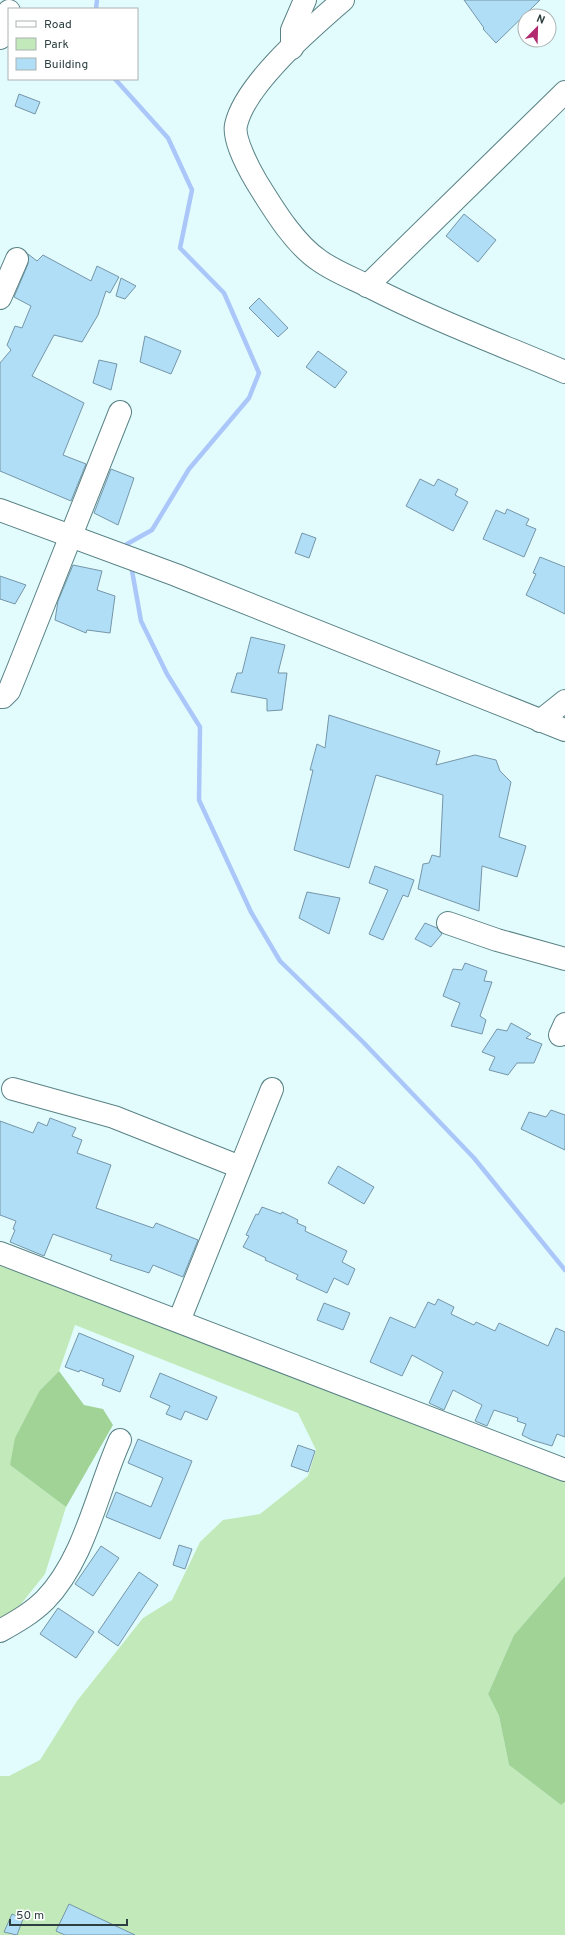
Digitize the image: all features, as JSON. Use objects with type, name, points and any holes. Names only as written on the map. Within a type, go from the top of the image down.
[{"type":"street","points":[[292,48],[292,30],[305,0]]},
{"type":"street","points":[[343,0],[274,65],[250,95],[240,112],[235,127],[237,139],[249,170],[293,236],[319,261],[394,300],[565,372]]},
{"type":"street","points":[[0,38],[8,13]]},
{"type":"street","points":[[367,286],[565,92]]},
{"type":"street","points":[[0,298],[17,259]]},
{"type":"street","points":[[0,697],[3,697],[9,691],[12,684],[120,412]]},
{"type":"street","points":[[0,510],[145,564],[565,730]]},
{"type":"street","points":[[540,721],[565,701]]},
{"type":"street","points":[[448,923],[497,940],[565,959]]},
{"type":"street","points":[[14,1089],[114,1117],[240,1167]]},
{"type":"street","points":[[179,1321],[272,1089]]},
{"type":"street","points":[[0,1253],[565,1470]]},
{"type":"street","points":[[0,1631],[24,1618],[45,1600],[65,1574],[77,1554],[110,1463],[120,1440]]},
{"type":"green space","points":[[0,1260],[565,1478],[565,1576],[514,1635],[488,1694],[499,1716],[509,1765],[561,1805],[565,1802],[565,1935],[0,1935],[0,1776],[9,1776],[40,1760],[77,1701],[143,1618],[172,1600],[200,1542],[223,1520],[260,1514],[308,1476],[316,1450],[298,1413],[75,1325],[59,1371],[40,1390],[10,1465],[66,1507],[45,1574],[10,1618],[0,1621]]},
{"type":"green space","points":[[59,1371],[84,1405],[103,1409],[113,1425],[66,1507],[10,1465],[15,1438],[40,1390]]},
{"type":"green space","points":[[565,1576],[565,1802],[561,1805],[509,1765],[499,1716],[488,1694],[514,1635]]},
{"type":"building","points":[[464,0],[540,0],[532,8],[517,8],[517,22],[496,43],[483,29],[484,28]]},
{"type":"building","points":[[19,94],[40,102],[35,114],[15,106]]},
{"type":"building","points":[[464,214],[496,240],[478,262],[446,236]]},
{"type":"building","points":[[28,254],[37,261],[43,255],[91,281],[97,266],[119,277],[110,293],[106,291],[98,315],[82,342],[54,335],[32,376],[84,403],[63,455],[86,464],[71,501],[0,471],[0,363],[11,350],[7,345],[15,326],[22,328],[31,306],[14,297],[28,264]]},
{"type":"building","points":[[121,278],[136,286],[125,299],[116,296]]},
{"type":"building","points":[[259,298],[288,328],[278,337],[249,308]]},
{"type":"building","points":[[145,336],[181,351],[171,374],[140,362]]},
{"type":"building","points":[[318,351],[347,372],[335,388],[306,367]]},
{"type":"building","points":[[99,360],[117,364],[111,390],[93,383]]},
{"type":"building","points":[[111,469],[134,478],[118,525],[94,513]]},
{"type":"building","points":[[420,479],[434,486],[438,479],[458,489],[455,495],[468,502],[453,531],[406,506]]},
{"type":"building","points":[[507,509],[529,519],[526,525],[536,529],[524,557],[483,539],[496,510],[505,514]]},
{"type":"building","points":[[302,533],[316,538],[309,558],[295,553]]},
{"type":"building","points":[[540,557],[565,567],[565,614],[526,595],[536,574],[533,573]]},
{"type":"building","points":[[73,565],[102,571],[97,590],[115,596],[110,633],[87,630],[86,633],[55,620],[58,601]]},
{"type":"building","points":[[0,576],[26,585],[15,604],[0,599]]},
{"type":"building","points":[[251,637],[285,645],[278,673],[287,673],[282,710],[267,711],[267,699],[231,692],[237,673],[242,673]]},
{"type":"building","points":[[329,715],[440,751],[436,765],[475,755],[496,760],[500,771],[511,782],[499,837],[526,846],[517,877],[482,866],[479,911],[418,889],[423,864],[429,863],[432,855],[440,857],[443,795],[376,775],[349,868],[294,850],[313,770],[310,770],[317,744],[325,748]]},
{"type":"building","points":[[375,866],[414,880],[408,897],[403,895],[383,940],[369,934],[388,890],[369,883]]},
{"type":"building","points":[[307,892],[340,898],[329,934],[299,918]]},
{"type":"building","points":[[425,923],[437,928],[442,934],[431,947],[415,939]]},
{"type":"building","points":[[465,963],[487,971],[484,981],[492,982],[480,1016],[486,1020],[482,1034],[451,1026],[460,1003],[443,996],[453,969],[462,970]]},
{"type":"building","points":[[511,1023],[531,1034],[526,1038],[542,1044],[534,1063],[517,1063],[508,1075],[489,1070],[495,1057],[482,1052],[497,1029],[507,1031]]},
{"type":"building","points":[[551,1110],[565,1115],[565,1150],[521,1129],[529,1112],[546,1117]]},
{"type":"building","points":[[50,1118],[76,1128],[72,1136],[82,1140],[77,1153],[111,1165],[96,1208],[153,1228],[156,1223],[198,1240],[183,1277],[153,1265],[149,1273],[110,1260],[112,1255],[53,1234],[44,1256],[10,1242],[15,1230],[13,1229],[16,1221],[0,1215],[0,1121],[33,1133],[38,1122],[47,1126]]},
{"type":"building","points":[[338,1166],[374,1187],[364,1204],[328,1183]]},
{"type":"building","points":[[262,1207],[281,1214],[282,1212],[298,1220],[297,1223],[306,1227],[305,1231],[347,1251],[342,1262],[355,1269],[348,1285],[334,1278],[327,1293],[296,1279],[298,1275],[265,1260],[266,1258],[243,1247],[249,1236],[246,1235],[256,1214],[258,1215]]},
{"type":"building","points":[[438,1299],[454,1307],[451,1314],[474,1325],[476,1322],[495,1331],[499,1323],[548,1346],[556,1328],[565,1332],[565,1437],[557,1434],[552,1446],[532,1440],[522,1435],[526,1424],[517,1421],[518,1418],[494,1410],[487,1426],[475,1421],[482,1405],[453,1390],[444,1410],[429,1403],[443,1372],[412,1355],[402,1376],[370,1362],[390,1317],[415,1328],[428,1302],[435,1305]]},
{"type":"building","points":[[324,1303],[350,1313],[343,1330],[317,1320]]},
{"type":"building","points":[[79,1333],[134,1356],[120,1392],[102,1385],[104,1379],[80,1370],[79,1372],[65,1367]]},
{"type":"building","points":[[160,1373],[217,1397],[207,1420],[185,1411],[181,1420],[166,1414],[170,1406],[150,1397]]},
{"type":"building","points":[[138,1439],[192,1461],[160,1539],[106,1517],[116,1492],[151,1507],[163,1478],[128,1463]]},
{"type":"building","points":[[298,1445],[315,1451],[308,1472],[291,1466]]},
{"type":"building","points":[[179,1545],[192,1549],[185,1569],[173,1565]]},
{"type":"building","points":[[101,1546],[119,1558],[93,1596],[75,1584]]},
{"type":"building","points":[[139,1572],[158,1585],[118,1646],[98,1632]]},
{"type":"building","points":[[58,1608],[94,1632],[76,1658],[40,1634]]},
{"type":"building","points":[[69,1904],[135,1935],[65,1935],[56,1931]]},
{"type":"building","points":[[12,1914],[23,1919],[17,1935],[4,1932]]},
{"type":"waterway","points":[[96,8],[97,0]]},
{"type":"waterway","points":[[116,80],[168,138],[192,190],[180,248],[224,293],[259,373],[249,398],[189,469],[152,530],[127,544],[128,550]]},
{"type":"waterway","points":[[131,565],[141,621],[167,674],[200,727],[199,800],[251,912],[280,961],[363,1042],[474,1158],[565,1270]]}]
